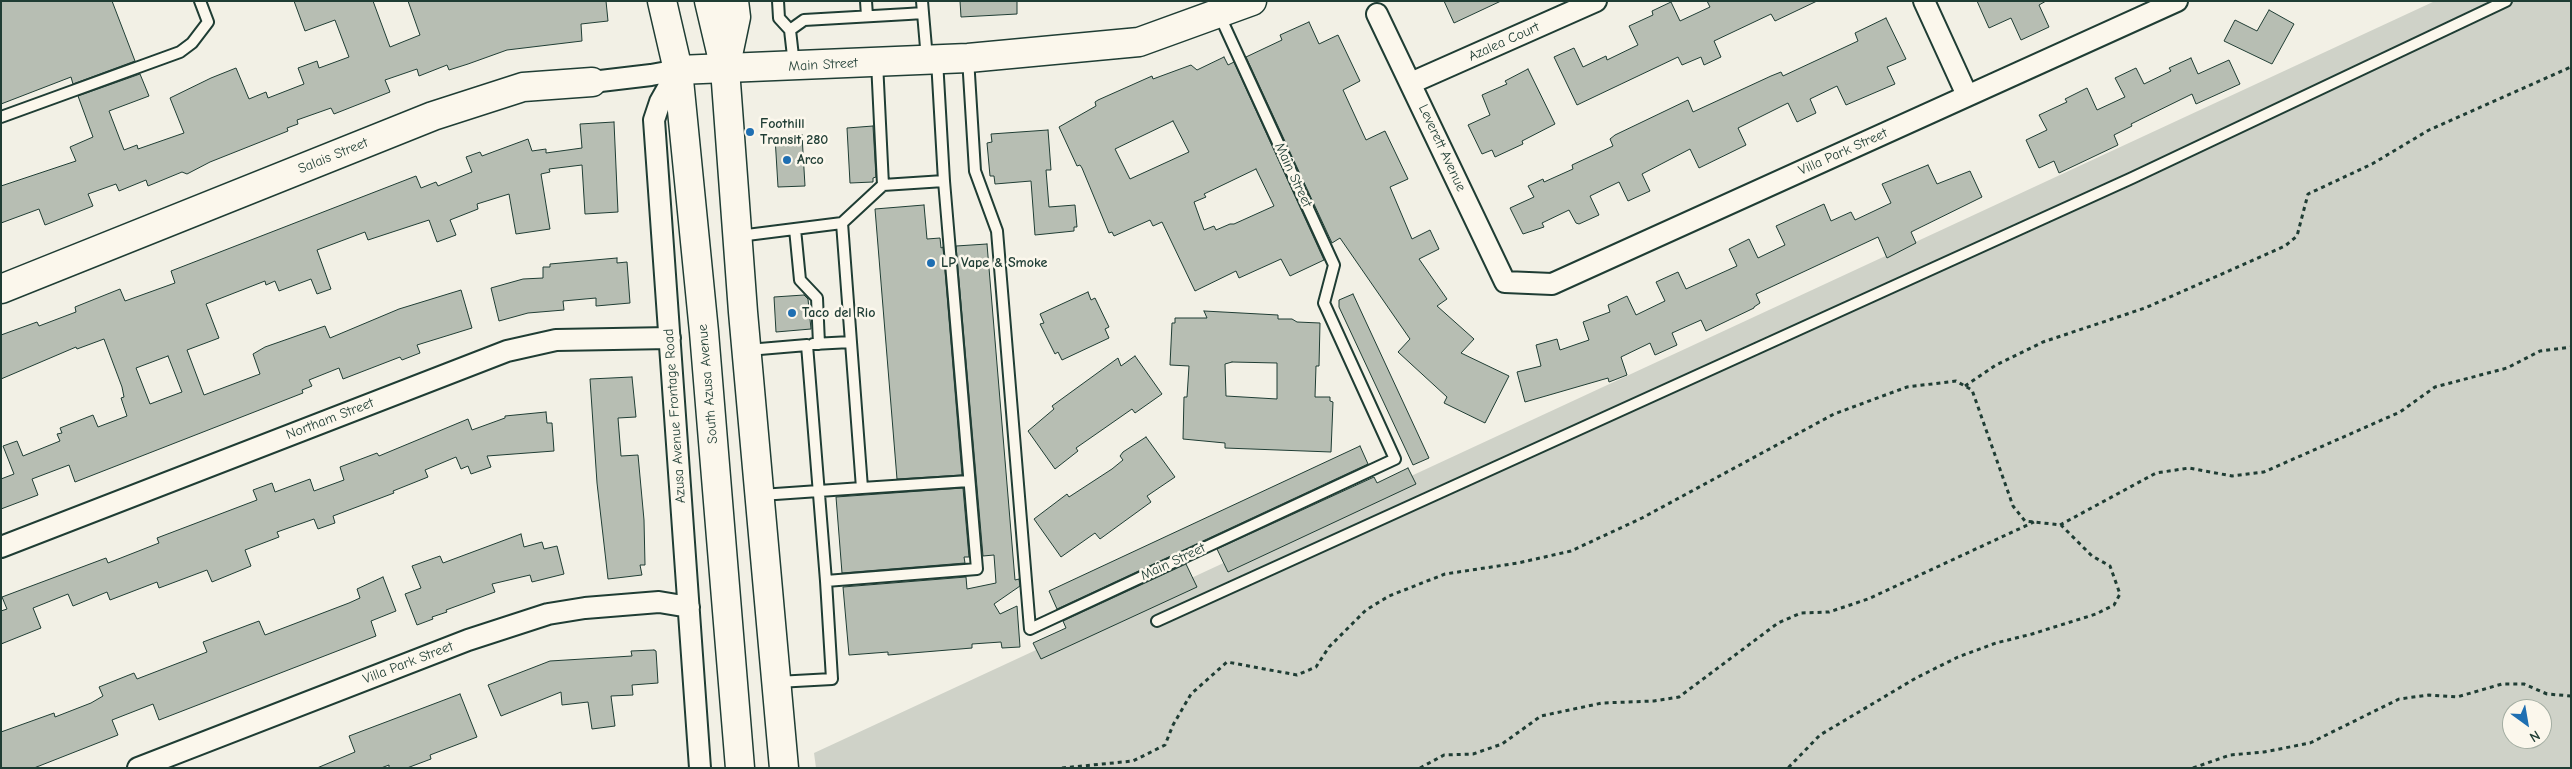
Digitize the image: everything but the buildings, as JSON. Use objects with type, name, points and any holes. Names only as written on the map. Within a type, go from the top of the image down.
[{"type":"main road","name":"South Azusa Avenue","points":[[662,1],[678,70],[718,498],[740,768]]},
{"type":"main road","points":[[709,1],[725,69],[747,350],[784,768]]},
{"type":"main road","points":[[725,69],[736,17],[734,1]]},
{"type":"main road","name":"Main Street","points":[[678,70],[968,58],[1139,42],[1252,1]]},
{"type":"main road","name":"Salais Street","points":[[1,290],[433,116],[523,87],[592,82]]},
{"type":"main road","points":[[718,498],[760,495]]},
{"type":"street","name":"Azalea Court","points":[[1411,83],[1596,1]]},
{"type":"street","points":[[1924,1],[1967,95]]},
{"type":"street","name":"Villa Park Street","points":[[1505,282],[1552,284],[2177,1]]},
{"type":"street","name":"Leverett Avenue","points":[[1377,14],[1505,282]]},
{"type":"street","name":"Salais Street","points":[[592,82],[651,76],[678,70]]},
{"type":"street","name":"Azusa Avenue Frontage Road","points":[[678,70],[660,102],[654,120],[700,768]]},
{"type":"street","name":"Northam Street","points":[[1,547],[507,350],[556,340],[670,338]]},
{"type":"street","name":"Villa Park Street","points":[[138,768],[468,640],[548,614],[585,608],[658,602],[689,607]]},
{"type":"lane","points":[[1,117],[180,52],[192,43],[208,22],[200,1]]},
{"type":"lane","points":[[778,1],[780,18],[790,30],[794,66]]},
{"type":"lane","points":[[866,1],[867,16]]},
{"type":"lane","points":[[826,581],[977,569],[944,181],[932,60],[922,1]]},
{"type":"lane","points":[[1157,621],[2132,178],[2506,1]]},
{"type":"lane","points":[[790,30],[804,20],[923,13]]},
{"type":"lane","name":"Main Street","points":[[968,58],[974,171],[997,231],[1030,628],[1395,459],[1324,303],[1334,265],[1219,14]]},
{"type":"lane","points":[[878,62],[883,186]]},
{"type":"lane","points":[[738,236],[842,223],[883,186],[944,181]]},
{"type":"lane","points":[[842,223],[862,488]]},
{"type":"lane","points":[[795,229],[800,280],[817,298],[819,344]]},
{"type":"lane","points":[[747,350],[851,342]]},
{"type":"lane","points":[[776,682],[832,679],[807,344]]},
{"type":"lane","points":[[760,495],[969,481]]},
{"type":"path","points":[[1965,386],[1996,365],[2043,342],[2145,308],[2285,246],[2297,236],[2308,194],[2372,164],[2430,130],[2571,67]]},
{"type":"path","points":[[1062,768],[1133,761],[1165,745],[1172,725],[1191,694],[1227,662],[1298,675],[1316,667],[1329,647],[1366,610],[1389,596],[1445,574],[1518,563],[1571,551],[1642,518],[1834,414],[1870,399],[1907,387],[1956,381],[1972,390],[1981,410],[1992,453],[2012,506],[2025,521],[2061,525],[2156,473],[2188,468],[2232,476],[2264,472],[2400,412],[2435,387],[2507,368],[2540,350],[2571,347]]},
{"type":"path","points":[[1420,768],[1444,755],[1473,754],[1502,744],[1541,716],[1602,703],[1654,701],[1679,697],[1778,623],[1801,613],[1829,612],[1868,599],[2034,522]]},
{"type":"path","points":[[1788,768],[1820,734],[1925,673],[1958,657],[1996,643],[2072,622],[2114,605],[2120,594],[2110,566],[2092,556],[2061,525]]},
{"type":"path","points":[[2193,768],[2230,755],[2264,752],[2310,743],[2398,699],[2429,695],[2457,697],[2502,684],[2524,684],[2547,694],[2571,696]]},
{"type":"shaded area","points":[[2435,1],[2571,1],[2571,768],[816,768],[814,753]]},
{"type":"place","name":"Foothill Transit 280","points":[[750,132]]},
{"type":"place","name":"Arco","points":[[787,160]]},
{"type":"place","name":"LP Vape & Smoke","points":[[931,263]]},
{"type":"place","name":"Taco del Rio","points":[[792,313]]}]
